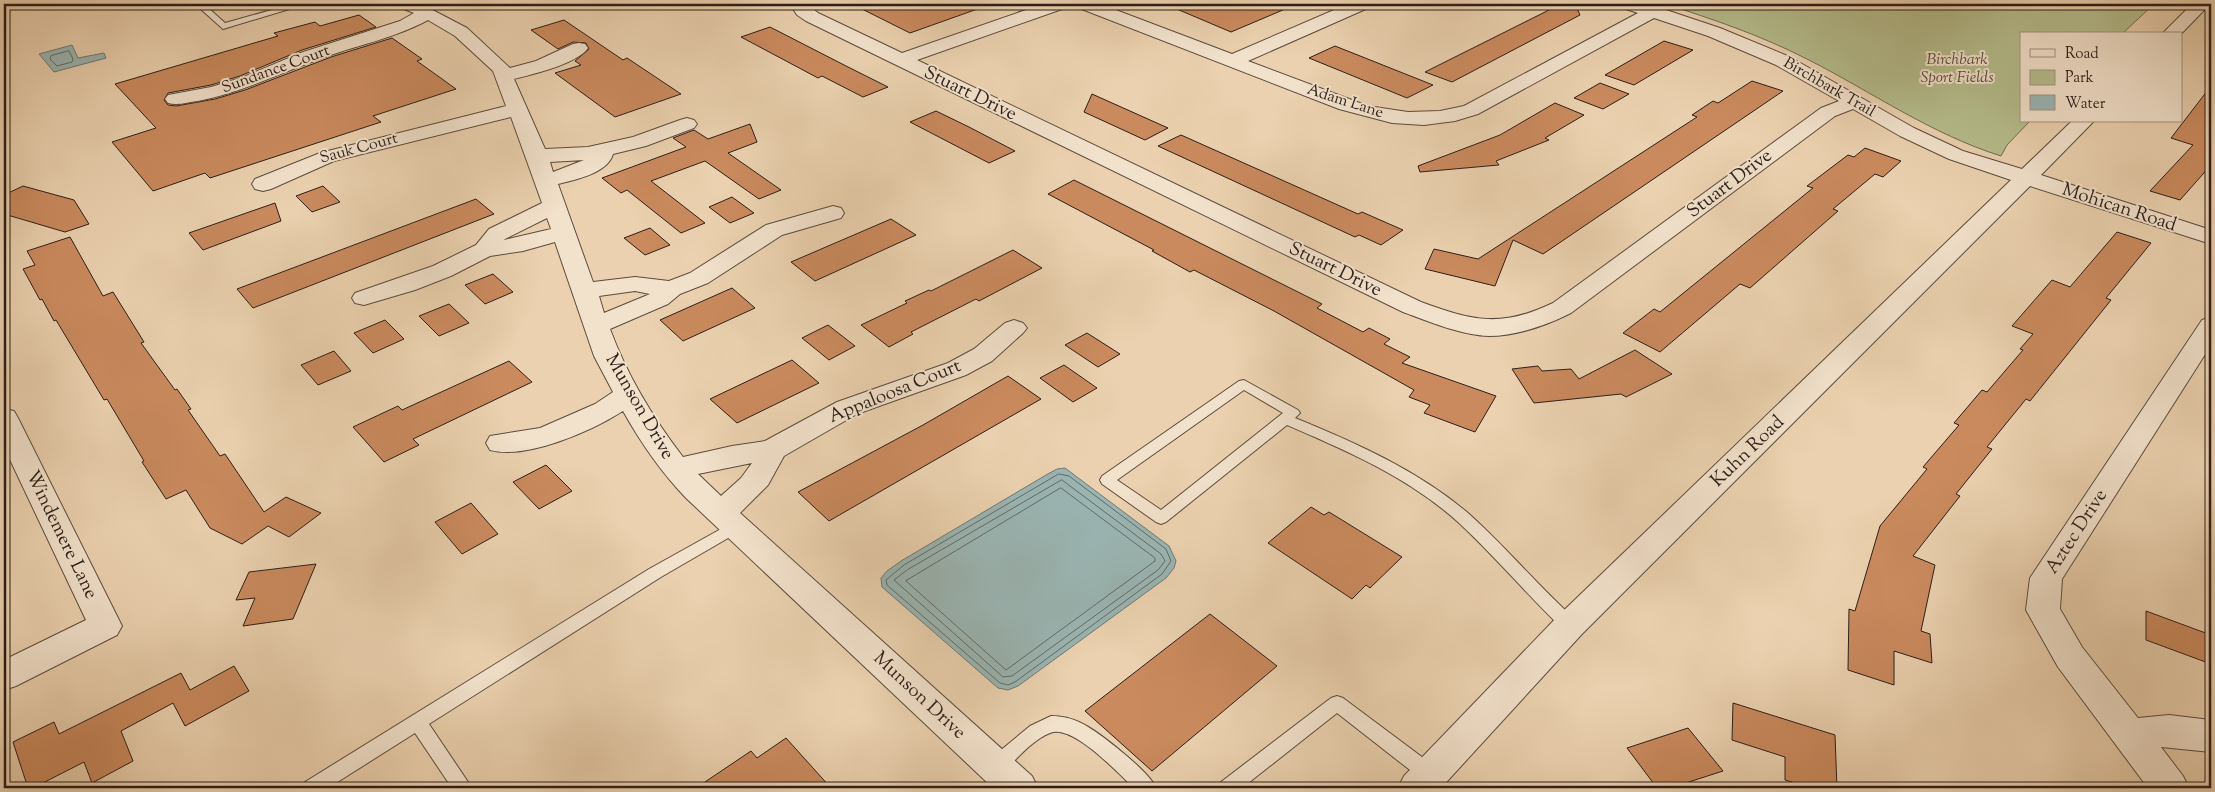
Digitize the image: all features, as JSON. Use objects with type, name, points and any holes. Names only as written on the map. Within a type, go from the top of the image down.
[{"type":"street","name":"Stuart Drive","points":[[799,4],[804,11],[812,16],[900,60],[1412,307],[1434,315],[1489,328],[1542,318],[1562,308],[1828,112],[1854,102]]},
{"type":"street","points":[[900,60],[1059,4]]},
{"type":"street","name":"Adam Lane","points":[[1085,4],[1363,111],[1400,118],[1448,117],[1471,110],[1654,12]]},
{"type":"street","points":[[1232,61],[1362,4]]},
{"type":"street","name":"Birchbark Trail","points":[[1629,4],[1758,50],[1806,74],[1935,146],[2027,179]]},
{"type":"street","points":[[2173,32],[2201,4]]},
{"type":"street","name":"Sundance Court","points":[[175,99],[248,82],[310,56],[406,25],[427,14]]},
{"type":"street","name":"Munson Drive","points":[[427,14],[474,43],[501,69],[541,168],[553,207],[564,232],[607,356],[650,434],[676,469],[1019,788]]},
{"type":"street","name":"Sauk Court","points":[[263,184],[327,157],[458,123],[498,115],[511,92],[531,70],[552,63],[579,48]]},
{"type":"street","name":"Kuhn Road","points":[[1424,782],[1570,626],[2083,122]]},
{"type":"street","points":[[541,168],[565,176],[589,166],[609,148],[639,142],[687,124]]},
{"type":"street","name":"Mohican Road","points":[[2027,179],[2211,237]]},
{"type":"street","points":[[484,250],[497,234],[553,207]]},
{"type":"street","points":[[597,325],[659,299],[671,289],[700,278],[774,230],[833,213]]},
{"type":"street","points":[[364,298],[442,271],[484,250],[523,244],[564,232]]},
{"type":"street","points":[[585,291],[634,284],[671,289]]},
{"type":"street","name":"Aztec Drive","points":[[2170,788],[2070,658],[2043,610],[2046,578],[2211,325]]},
{"type":"street","name":"Appaloosa Court","points":[[676,469],[732,456],[772,450],[847,408],[957,369],[983,355],[1014,328]]},
{"type":"street","points":[[500,443],[545,437],[605,410],[629,395]]},
{"type":"street","name":"Windemere Lane","points":[[4,418],[105,626],[4,676]]},
{"type":"street","points":[[728,519],[741,497],[758,480],[768,464],[772,450]]},
{"type":"street","points":[[2129,735],[2168,730],[2211,736]]},
{"type":"lane","points":[[199,4],[223,26],[302,4]]},
{"type":"lane","points":[[1244,384],[1293,413],[1287,420],[1162,518],[1108,480],[1244,384]]},
{"type":"lane","points":[[1287,420],[1393,469],[1446,503],[1482,535],[1546,604],[1570,626]]},
{"type":"lane","points":[[312,788],[655,573],[698,550],[728,519]]},
{"type":"lane","points":[[1228,788],[1337,703],[1424,782]]},
{"type":"lane","points":[[418,722],[463,788]]},
{"type":"lane","points":[[995,767],[1051,724],[1065,725],[1083,732],[1147,788]]},
{"type":"green space","name":"Birchbark Sport Fields","points":[[1665,4],[2154,4],[2124,32],[2020,32],[2020,122],[2029,122],[2007,145],[2001,156],[1950,136],[1773,43]]},
{"type":"water","points":[[72,45],[78,58],[104,53],[106,58],[54,72],[39,54]]},
{"type":"water","points":[[1065,468],[1169,546],[1176,561],[1174,568],[1166,578],[1018,686],[1008,690],[998,688],[882,587],[881,578],[901,561],[1046,475],[1057,469]]},
{"type":"building","points":[[852,4],[982,4],[983,7],[910,33]]},
{"type":"building","points":[[1165,4],[1297,4],[1231,32]]},
{"type":"building","points":[[1561,4],[1575,4],[1580,15],[1452,82],[1425,72]]},
{"type":"building","points":[[359,15],[376,27],[302,50],[240,76],[211,85],[168,93],[164,100],[168,105],[176,106],[215,99],[245,90],[331,57],[392,38],[422,59],[417,61],[456,89],[373,116],[381,122],[210,178],[205,173],[153,191],[112,142],[156,128],[115,84],[278,36],[274,33],[315,22],[320,26]]},
{"type":"building","points":[[564,20],[623,60],[627,58],[681,94],[615,117],[555,73],[581,65],[575,61],[589,49],[586,43],[573,42],[558,49],[531,30]]},
{"type":"building","points":[[770,27],[888,87],[863,97],[822,76],[818,78],[741,37]]},
{"type":"building","points":[[1664,41],[1693,50],[1634,85],[1605,75]]},
{"type":"building","points":[[1335,46],[1433,85],[1407,98],[1309,58]]},
{"type":"building","points":[[1752,81],[1783,91],[1543,254],[1513,240],[1495,286],[1425,269],[1434,249],[1478,259],[1697,117],[1692,115],[1713,101],[1718,103]]},
{"type":"building","points":[[1600,83],[1629,94],[1603,109],[1574,98]]},
{"type":"building","points":[[2211,86],[2211,165],[2180,200],[2150,191],[2193,145],[2171,138]]},
{"type":"building","points":[[1092,94],[1168,128],[1145,140],[1084,112]]},
{"type":"building","points":[[1555,103],[1584,115],[1545,138],[1549,140],[1496,161],[1499,165],[1420,172],[1418,166],[1500,135]]},
{"type":"building","points":[[936,111],[1015,151],[989,163],[910,122]]},
{"type":"building","points":[[750,124],[757,142],[728,153],[781,190],[759,199],[705,161],[651,181],[705,223],[681,233],[627,190],[621,193],[602,178],[686,147],[673,138],[694,130],[708,139]]},
{"type":"building","points":[[1181,135],[1358,214],[1362,212],[1403,230],[1381,245],[1359,235],[1355,237],[1158,146]]},
{"type":"building","points":[[1865,148],[1901,161],[1883,177],[1875,174],[1833,209],[1838,211],[1750,288],[1740,284],[1660,352],[1623,333],[1654,309],[1660,312],[1813,188],[1807,186],[1848,155],[1854,157]]},
{"type":"building","points":[[1074,180],[1322,304],[1317,308],[1363,332],[1369,328],[1390,339],[1384,344],[1410,357],[1402,363],[1496,396],[1475,432],[1424,413],[1430,405],[1409,397],[1414,390],[1274,311],[1194,270],[1190,272],[1152,251],[1154,250],[1048,194]]},
{"type":"building","points":[[23,186],[74,200],[89,224],[65,232],[4,214],[4,195]]},
{"type":"building","points":[[323,186],[340,202],[312,212],[296,196]]},
{"type":"building","points":[[732,197],[754,213],[730,223],[709,207]]},
{"type":"building","points":[[476,199],[494,214],[253,308],[237,289]]},
{"type":"building","points":[[275,203],[281,221],[203,250],[189,233]]},
{"type":"building","points":[[891,219],[916,235],[815,281],[791,262]]},
{"type":"building","points":[[650,228],[670,245],[645,255],[624,238]]},
{"type":"building","points":[[2117,232],[2151,243],[2106,298],[2111,300],[2030,401],[2026,399],[1987,447],[1992,449],[1956,494],[1960,496],[1913,556],[1935,565],[1921,631],[1930,634],[1932,663],[1894,651],[1894,685],[1848,670],[1849,609],[1855,611],[1880,526],[1927,469],[1923,467],[1959,425],[1954,423],[1982,390],[1987,392],[2023,350],[2020,349],[2033,334],[2012,326],[2052,280],[2070,287]]},
{"type":"building","points":[[70,237],[103,296],[113,292],[144,342],[141,343],[191,409],[188,410],[220,456],[225,454],[264,512],[286,497],[321,513],[289,537],[268,526],[242,544],[210,528],[186,490],[166,499],[142,462],[144,461],[107,399],[104,400],[56,320],[54,321],[42,299],[40,300],[23,269],[35,265],[27,251]]},
{"type":"building","points":[[1013,250],[1042,268],[979,301],[976,299],[911,332],[913,334],[889,347],[861,325],[907,303],[905,301],[929,290],[931,291]]},
{"type":"building","points":[[493,274],[513,292],[485,304],[465,285]]},
{"type":"building","points":[[732,288],[755,308],[683,341],[660,320]]},
{"type":"building","points":[[449,304],[469,323],[439,336],[419,316]]},
{"type":"building","points":[[385,320],[404,339],[373,353],[354,333]]},
{"type":"building","points":[[828,325],[855,346],[829,360],[802,338]]},
{"type":"building","points":[[1087,333],[1120,354],[1098,367],[1065,345]]},
{"type":"building","points":[[1635,350],[1672,374],[1626,397],[1621,394],[1534,403],[1512,369],[1538,366],[1542,371],[1571,369],[1579,379]]},
{"type":"building","points":[[334,351],[351,371],[318,385],[301,365]]},
{"type":"building","points":[[792,360],[819,383],[737,423],[710,399]]},
{"type":"building","points":[[509,361],[532,382],[413,439],[419,445],[384,462],[353,427],[398,406],[402,410]]},
{"type":"building","points":[[1064,365],[1097,388],[1073,402],[1040,378]]},
{"type":"building","points":[[1008,376],[1041,399],[829,521],[798,492],[923,425]]},
{"type":"building","points":[[546,465],[572,491],[539,509],[513,482]]},
{"type":"building","points":[[471,503],[498,534],[462,554],[435,522]]},
{"type":"building","points":[[1311,507],[1324,515],[1329,512],[1402,557],[1370,588],[1366,585],[1352,599],[1268,543]]},
{"type":"building","points":[[316,564],[293,619],[243,626],[255,598],[236,600],[249,572]]},
{"type":"building","points":[[2146,611],[2211,635],[2211,664],[2146,640]]},
{"type":"building","points":[[1210,614],[1277,666],[1152,771],[1085,711]]},
{"type":"building","points":[[234,666],[249,691],[185,726],[173,703],[121,731],[133,761],[92,783],[84,762],[33,788],[28,788],[13,742],[54,722],[59,734],[181,673],[190,690]]},
{"type":"building","points":[[1733,703],[1835,735],[1837,788],[1812,788],[1785,780],[1785,757],[1732,740]]},
{"type":"building","points":[[1688,728],[1723,771],[1670,788],[1657,788],[1627,748]]},
{"type":"building","points":[[786,738],[831,788],[696,788],[751,751],[757,758]]}]
